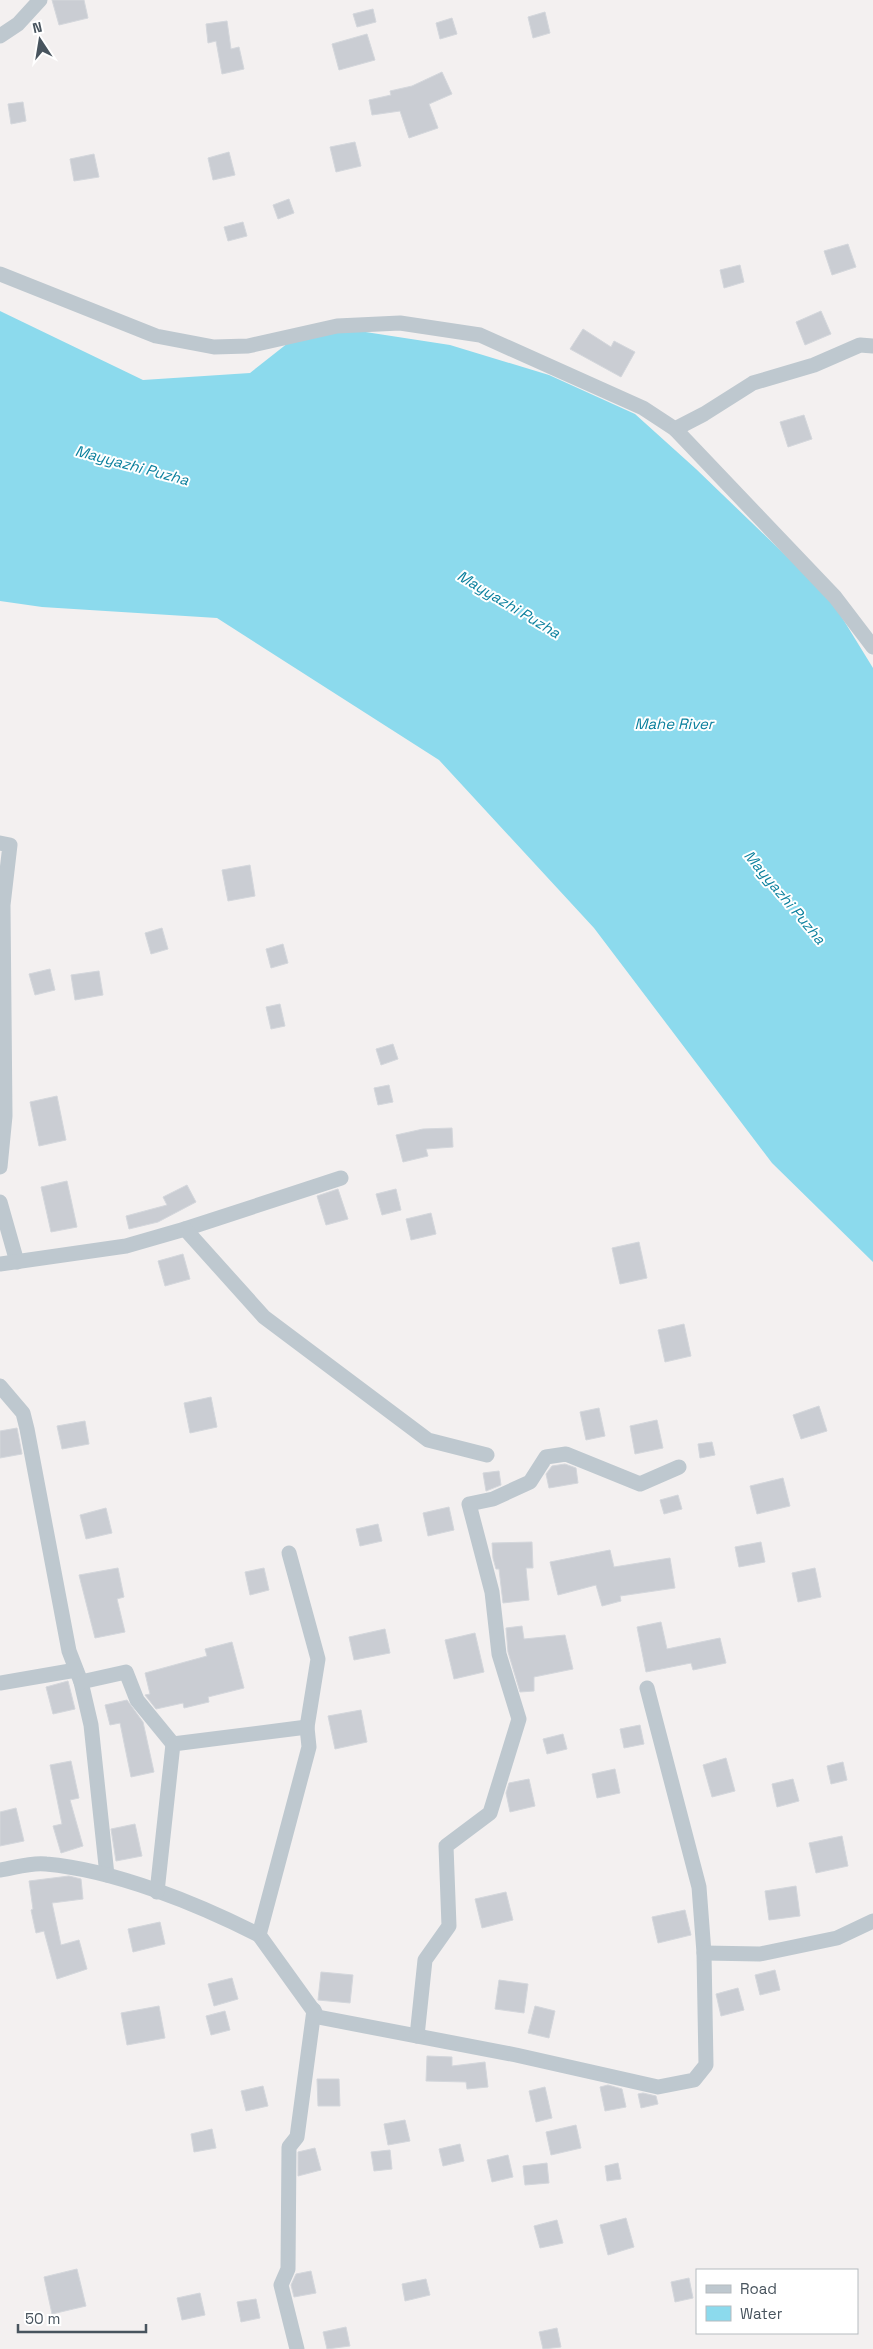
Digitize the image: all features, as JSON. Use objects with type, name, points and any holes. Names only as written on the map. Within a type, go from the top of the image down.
[{"type":"street","points":[[0,36],[18,24],[40,0]]},
{"type":"street","points":[[0,274],[156,336],[214,347],[248,346],[337,326],[400,323],[480,335],[644,408],[675,429],[835,597],[873,647]]},
{"type":"street","points":[[675,429],[704,414],[753,383],[814,365],[860,345],[873,346]]},
{"type":"street","points":[[0,843],[10,845],[3,905],[5,1116],[0,1167]]},
{"type":"street","points":[[0,1264],[126,1246],[340,1178]]},
{"type":"street","points":[[0,1202],[17,1262]]},
{"type":"street","points":[[185,1228],[264,1317],[428,1440],[487,1455]]},
{"type":"street","points":[[0,1386],[23,1413],[58,1584],[69,1651],[78,1676],[91,1725],[107,1875]]},
{"type":"street","points":[[417,2036],[425,1960],[448,1926],[446,1846],[490,1813],[519,1719],[499,1654],[492,1592],[469,1504],[493,1499],[530,1482],[546,1457],[566,1454],[640,1484],[679,1467]]},
{"type":"street","points":[[259,1935],[309,1747],[307,1727],[318,1658],[288,1553]]},
{"type":"street","points":[[0,1683],[126,1672],[137,1700],[173,1744],[157,1892]]},
{"type":"street","points":[[0,1870],[43,1863],[107,1875],[213,1912],[259,1935],[318,2017],[516,2055],[658,2087],[694,2080],[706,2065],[704,1953],[698,1887],[647,1688]]},
{"type":"street","points":[[173,1744],[307,1727]]},
{"type":"street","points":[[704,1953],[760,1954],[837,1938],[873,1921]]},
{"type":"street","points":[[297,2349],[281,2285],[288,2269],[289,2147],[297,2137],[314,2010]]},
{"type":"water","name":"Mahe River","points":[[0,311],[143,380],[250,373],[288,343],[346,329],[450,345],[549,375],[635,414],[696,469],[830,598],[873,668],[873,1262],[772,1163],[594,928],[439,760],[217,618],[42,607],[0,601]]},
{"type":"building","points":[[52,0],[84,0],[88,18],[59,25]]},
{"type":"building","points":[[373,9],[376,22],[357,27],[353,14]]},
{"type":"building","points":[[545,12],[550,33],[533,38],[528,17]]},
{"type":"building","points":[[452,18],[457,34],[440,39],[436,23]]},
{"type":"building","points":[[227,21],[231,49],[239,47],[244,69],[222,74],[216,41],[208,43],[206,24]]},
{"type":"building","points":[[367,34],[375,60],[339,70],[332,44]]},
{"type":"building","points":[[442,72],[452,94],[429,104],[438,128],[409,138],[400,111],[372,115],[369,100],[391,95],[390,91],[412,86]]},
{"type":"building","points":[[23,102],[26,121],[11,124],[8,104]]},
{"type":"building","points":[[355,142],[361,166],[336,172],[330,147]]},
{"type":"building","points":[[229,152],[235,175],[213,180],[208,158]]},
{"type":"building","points":[[94,154],[99,177],[74,181],[70,159]]},
{"type":"building","points":[[289,199],[294,213],[278,219],[273,205]]},
{"type":"building","points":[[243,222],[247,236],[228,241],[224,227]]},
{"type":"building","points":[[848,244],[856,267],[832,275],[824,251]]},
{"type":"building","points":[[740,265],[744,282],[724,288],[720,270]]},
{"type":"building","points":[[821,311],[831,334],[805,345],[796,322]]},
{"type":"building","points":[[583,329],[611,347],[614,341],[635,352],[621,377],[570,349]]},
{"type":"building","points":[[804,415],[812,439],[788,447],[780,422]]},
{"type":"building","points":[[250,865],[255,896],[228,901],[222,870]]},
{"type":"building","points":[[162,928],[168,949],[151,954],[145,933]]},
{"type":"building","points":[[283,944],[288,963],[271,968],[266,949]]},
{"type":"building","points":[[50,969],[55,990],[35,995],[29,974]]},
{"type":"building","points":[[99,971],[103,995],[75,1000],[71,975]]},
{"type":"building","points":[[280,1004],[285,1026],[271,1029],[266,1007]]},
{"type":"building","points":[[393,1044],[398,1059],[381,1065],[376,1049]]},
{"type":"building","points":[[389,1085],[393,1102],[378,1105],[374,1088]]},
{"type":"building","points":[[57,1096],[66,1140],[39,1146],[30,1102]]},
{"type":"building","points":[[452,1128],[453,1147],[426,1149],[428,1156],[403,1162],[396,1135],[423,1129]]},
{"type":"building","points":[[67,1181],[77,1227],[51,1232],[41,1187]]},
{"type":"building","points":[[187,1185],[196,1202],[158,1222],[129,1229],[126,1216],[167,1205],[163,1197]]},
{"type":"building","points":[[338,1189],[348,1219],[326,1225],[317,1196]]},
{"type":"building","points":[[396,1189],[401,1210],[382,1215],[376,1194]]},
{"type":"building","points":[[431,1213],[436,1234],[411,1240],[406,1219]]},
{"type":"building","points":[[639,1242],[647,1278],[620,1284],[612,1248]]},
{"type":"building","points":[[183,1254],[190,1279],[165,1286],[158,1261]]},
{"type":"building","points":[[684,1324],[691,1356],[665,1362],[658,1330]]},
{"type":"building","points":[[211,1397],[217,1427],[190,1433],[184,1403]]},
{"type":"building","points":[[819,1406],[827,1431],[801,1439],[793,1415]]},
{"type":"building","points":[[599,1408],[605,1436],[586,1440],[580,1412]]},
{"type":"building","points":[[657,1420],[663,1448],[635,1454],[630,1426]]},
{"type":"building","points":[[85,1421],[89,1444],[62,1449],[57,1426]]},
{"type":"building","points":[[17,1428],[22,1454],[0,1458],[0,1431]]},
{"type":"building","points":[[712,1442],[715,1455],[700,1458],[698,1444]]},
{"type":"building","points":[[565,1464],[576,1468],[578,1483],[549,1488],[546,1474],[552,1466]]},
{"type":"building","points":[[499,1471],[501,1485],[486,1491],[483,1473]]},
{"type":"building","points":[[783,1478],[790,1506],[757,1514],[750,1486]]},
{"type":"building","points":[[678,1495],[682,1509],[664,1514],[660,1500]]},
{"type":"building","points":[[449,1507],[454,1530],[428,1536],[423,1513]]},
{"type":"building","points":[[106,1508],[112,1533],[86,1539],[80,1515]]},
{"type":"building","points":[[378,1524],[382,1541],[360,1546],[356,1529]]},
{"type":"building","points":[[532,1542],[533,1568],[526,1568],[529,1600],[503,1603],[499,1569],[496,1569],[493,1558],[492,1543]]},
{"type":"building","points":[[761,1542],[765,1562],[739,1567],[735,1547]]},
{"type":"building","points":[[610,1550],[614,1567],[670,1558],[675,1588],[620,1596],[621,1601],[602,1606],[596,1585],[558,1595],[550,1562]]},
{"type":"building","points":[[118,1568],[124,1597],[117,1599],[125,1632],[95,1638],[79,1575]]},
{"type":"building","points":[[264,1568],[269,1590],[250,1595],[245,1572]]},
{"type":"building","points":[[815,1568],[821,1597],[798,1602],[792,1573]]},
{"type":"building","points":[[661,1622],[667,1649],[720,1638],[726,1663],[693,1670],[691,1663],[646,1672],[637,1627]]},
{"type":"building","points":[[522,1626],[524,1639],[565,1635],[573,1669],[534,1677],[534,1691],[520,1692],[508,1652],[506,1628]]},
{"type":"building","points":[[385,1629],[390,1653],[354,1660],[349,1637]]},
{"type":"building","points":[[475,1633],[484,1672],[454,1679],[445,1640]]},
{"type":"building","points":[[232,1642],[244,1688],[208,1697],[209,1702],[184,1708],[183,1703],[156,1709],[145,1695],[150,1694],[145,1673],[207,1656],[205,1649]]},
{"type":"building","points":[[68,1681],[75,1709],[53,1714],[46,1687]]},
{"type":"building","points":[[127,1700],[143,1722],[154,1772],[131,1777],[120,1723],[110,1725],[105,1705]]},
{"type":"building","points":[[361,1710],[367,1742],[335,1749],[328,1716]]},
{"type":"building","points":[[640,1725],[644,1744],[624,1748],[620,1729]]},
{"type":"building","points":[[563,1734],[567,1749],[547,1754],[543,1739]]},
{"type":"building","points":[[726,1758],[735,1791],[712,1797],[703,1765]]},
{"type":"building","points":[[71,1761],[79,1798],[70,1800],[83,1846],[61,1853],[53,1826],[62,1824],[50,1765]]},
{"type":"building","points":[[843,1762],[847,1780],[831,1784],[827,1766]]},
{"type":"building","points":[[615,1769],[620,1793],[597,1798],[592,1774]]},
{"type":"building","points":[[529,1779],[535,1806],[510,1812],[506,1793],[509,1783]]},
{"type":"building","points":[[793,1779],[799,1801],[777,1807],[772,1784]]},
{"type":"building","points":[[16,1808],[24,1841],[0,1846],[0,1812]]},
{"type":"building","points":[[135,1824],[142,1856],[116,1861],[111,1829]]},
{"type":"building","points":[[842,1836],[848,1866],[816,1873],[809,1843]]},
{"type":"building","points":[[69,1876],[81,1879],[83,1899],[52,1903],[61,1945],[79,1940],[87,1969],[57,1979],[44,1931],[36,1933],[31,1910],[33,1909],[29,1881]]},
{"type":"building","points":[[796,1886],[800,1916],[769,1920],[765,1891]]},
{"type":"building","points":[[506,1892],[513,1920],[482,1928],[475,1899]]},
{"type":"building","points":[[685,1910],[691,1935],[658,1943],[652,1917]]},
{"type":"building","points":[[160,1922],[165,1944],[133,1952],[128,1929]]},
{"type":"building","points":[[775,1970],[780,1990],[760,1995],[755,1975]]},
{"type":"building","points":[[321,1972],[353,1975],[350,2003],[318,2000]]},
{"type":"building","points":[[232,1978],[238,1999],[214,2006],[208,1984]]},
{"type":"building","points":[[499,1980],[528,1984],[524,2013],[495,2009]]},
{"type":"building","points":[[738,1988],[744,2010],[721,2016],[716,1994]]},
{"type":"building","points":[[159,2006],[165,2038],[127,2045],[121,2013]]},
{"type":"building","points":[[535,2006],[555,2011],[549,2038],[528,2033]]},
{"type":"building","points":[[225,2011],[230,2030],[211,2035],[206,2016]]},
{"type":"building","points":[[427,2056],[452,2057],[452,2066],[485,2062],[488,2087],[467,2089],[466,2082],[426,2081]]},
{"type":"building","points":[[317,2079],[339,2079],[340,2106],[318,2106]]},
{"type":"building","points":[[608,2085],[622,2089],[626,2107],[605,2111],[600,2087]]},
{"type":"building","points":[[263,2086],[268,2106],[246,2111],[241,2091]]},
{"type":"building","points":[[545,2087],[552,2118],[536,2122],[529,2091]]},
{"type":"building","points":[[643,2093],[656,2096],[658,2104],[641,2108],[638,2094]]},
{"type":"building","points":[[405,2120],[410,2141],[388,2145],[384,2124]]},
{"type":"building","points":[[576,2125],[581,2148],[551,2155],[546,2132]]},
{"type":"building","points":[[212,2129],[216,2148],[194,2152],[191,2134]]},
{"type":"building","points":[[460,2144],[464,2161],[443,2166],[439,2149]]},
{"type":"building","points":[[315,2148],[321,2170],[298,2176],[298,2152]]},
{"type":"building","points":[[390,2150],[392,2169],[374,2171],[371,2152]]},
{"type":"building","points":[[508,2155],[513,2177],[492,2182],[487,2160]]},
{"type":"building","points":[[547,2163],[549,2183],[525,2185],[523,2166]]},
{"type":"building","points":[[618,2163],[621,2179],[607,2181],[605,2166]]},
{"type":"building","points":[[626,2218],[634,2247],[608,2255],[600,2225]]},
{"type":"building","points":[[557,2220],[563,2243],[540,2248],[534,2226]]},
{"type":"building","points":[[77,2269],[86,2306],[52,2314],[44,2277]]},
{"type":"building","points":[[311,2271],[316,2293],[294,2297],[291,2285],[296,2274]]},
{"type":"building","points":[[689,2278],[693,2298],[675,2302],[671,2282]]},
{"type":"building","points":[[426,2279],[430,2295],[405,2301],[402,2284]]},
{"type":"building","points":[[200,2293],[205,2315],[182,2320],[177,2298]]},
{"type":"building","points":[[256,2299],[260,2318],[241,2322],[237,2302]]},
{"type":"building","points":[[346,2327],[350,2346],[327,2349],[323,2332]]},
{"type":"building","points":[[557,2328],[561,2347],[543,2349],[539,2332]]},
{"type":"water label","name":"Mayyazhi Puzha","points":[[132,465]]},
{"type":"water label","name":"Mayyazhi Puzha","points":[[509,604]]},
{"type":"water label","name":"Mayyazhi Puzha","points":[[785,897]]}]
